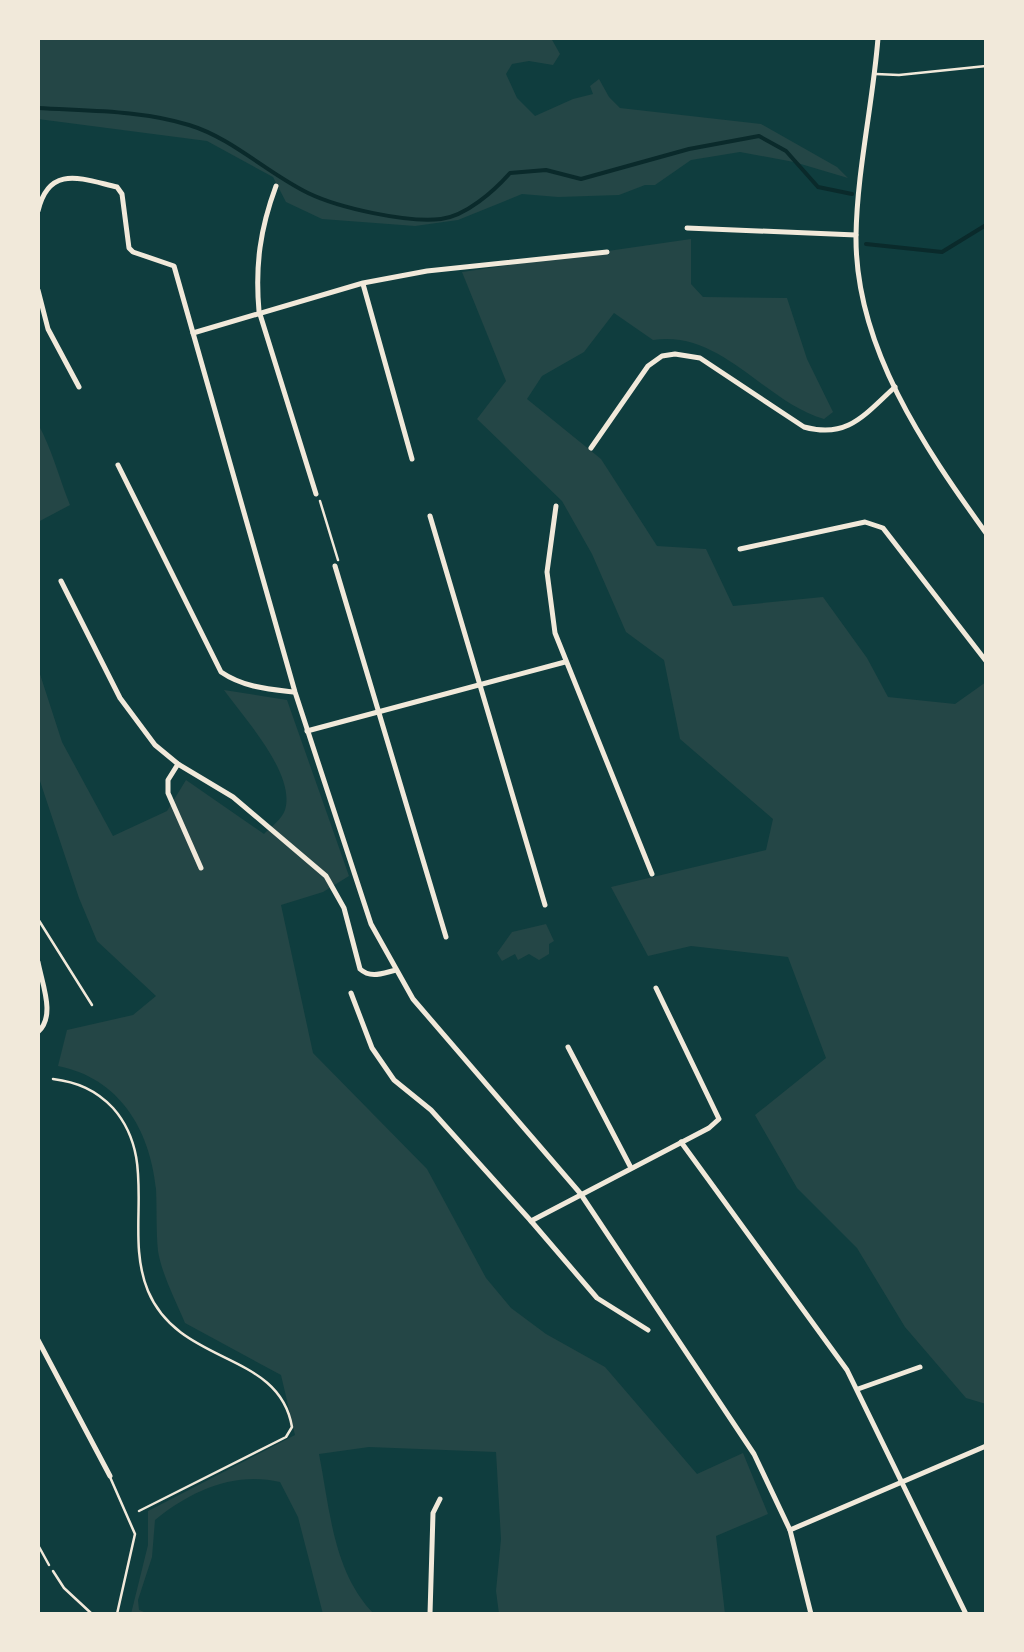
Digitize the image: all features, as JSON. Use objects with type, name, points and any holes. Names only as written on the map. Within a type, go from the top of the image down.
[{"type":"street","points":[[878,38],[856,236],[866,313],[895,387],[922,437],[986,533]]},
{"type":"street","points":[[38,211],[40,199],[52,183],[64,178],[117,187],[122,194],[129,248],[174,266],[294,692],[372,924],[412,1000],[580,1193],[754,1454],[790,1530],[811,1614]]},
{"type":"street","points":[[276,186],[261,228],[257,254],[259,311],[316,494]]},
{"type":"street","points":[[687,228],[856,236]]},
{"type":"street","points":[[193,333],[362,283],[427,271],[607,252]]},
{"type":"street","points":[[362,283],[412,459]]},
{"type":"street","points":[[38,290],[48,329],[80,388]]},
{"type":"street","points":[[591,448],[648,366],[667,355],[700,358],[804,427],[820,432],[844,429],[895,387]]},
{"type":"street","points":[[118,465],[221,672],[259,688],[294,692]]},
{"type":"street","points":[[556,506],[547,572],[555,633],[652,874]]},
{"type":"street","points":[[430,516],[545,906]]},
{"type":"street","points":[[740,549],[874,522],[986,661]]},
{"type":"street","points":[[335,566],[446,936]]},
{"type":"street","points":[[61,581],[120,698],[155,745],[232,797],[326,876],[344,908],[360,969],[378,975],[396,970]]},
{"type":"street","points":[[307,731],[565,662]]},
{"type":"street","points":[[178,764],[168,780],[168,792],[201,868]]},
{"type":"street","points":[[38,962],[48,1013],[38,1032]]},
{"type":"street","points":[[531,1221],[719,1120],[656,988]]},
{"type":"street","points":[[352,993],[372,1048],[394,1080],[431,1110],[598,1298],[648,1330]]},
{"type":"street","points":[[568,1047],[630,1166]]},
{"type":"street","points":[[681,1142],[816,1324],[858,1389],[966,1614]]},
{"type":"street","points":[[38,1340],[110,1476]]},
{"type":"street","points":[[858,1389],[920,1367]]},
{"type":"street","points":[[790,1530],[986,1446]]},
{"type":"street","points":[[430,1614],[433,1513],[440,1498]]},
{"type":"lane","points":[[875,74],[986,66]]},
{"type":"lane","points":[[38,919],[92,1005]]},
{"type":"lane","points":[[110,1476],[135,1534],[118,1614]]},
{"type":"lane","points":[[52,1571],[92,1614]]},
{"type":"path","points":[[313,483],[343,576],[338,577]]},
{"type":"path","points":[[53,1079],[70,1081],[101,1097],[133,1139],[139,1164],[139,1256],[146,1287],[160,1312],[192,1344],[254,1372],[272,1388],[291,1418],[292,1426],[286,1437],[139,1511]]},
{"type":"path","points":[[38,1544],[52,1571]]},
{"type":"shaded area","points":[[38,38],[551,38],[560,54],[553,65],[529,61],[512,64],[506,74],[517,98],[535,116],[593,94],[590,86],[599,79],[620,108],[761,124],[837,167],[848,178],[740,152],[691,160],[655,185],[619,195],[522,194],[458,220],[415,226],[322,219],[286,202],[273,177],[207,141],[38,119]]},
{"type":"shaded area","points":[[691,239],[691,284],[703,297],[787,298],[807,359],[833,412],[824,419],[802,410],[721,356],[678,340],[653,340],[614,313],[584,352],[542,376],[527,399],[601,459],[657,546],[706,549],[733,606],[823,597],[867,658],[888,697],[955,704],[986,682],[986,1404],[966,1398],[905,1327],[857,1248],[797,1188],[755,1115],[826,1058],[788,957],[691,946],[648,956],[611,887],[766,850],[773,819],[680,739],[664,660],[626,632],[592,554],[562,501],[477,419],[506,381],[462,272]]},
{"type":"shaded area","points":[[38,424],[70,505],[38,522]]},
{"type":"shaded area","points":[[38,668],[62,742],[113,836],[167,811],[186,780],[264,834],[285,810],[283,780],[266,747],[224,690],[287,700],[349,876],[323,892],[281,905],[313,1053],[427,1169],[486,1278],[511,1308],[546,1334],[605,1367],[697,1474],[743,1453],[768,1514],[716,1536],[725,1614],[499,1614],[496,1591],[501,1539],[496,1452],[369,1447],[319,1454],[341,1560],[360,1597],[374,1614],[323,1614],[298,1517],[280,1482],[246,1479],[198,1492],[155,1520],[152,1557],[138,1600],[139,1610],[149,1614],[131,1614],[148,1545],[148,1511],[295,1435],[281,1375],[185,1323],[158,1251],[153,1167],[128,1110],[98,1082],[58,1066],[67,1030],[133,1015],[156,996],[97,941],[79,898],[38,775]]},
{"type":"shaded area","points":[[546,924],[554,941],[549,944],[549,954],[539,960],[529,954],[518,960],[515,954],[502,961],[497,953],[512,932]]},
{"type":"waterway","points":[[38,108],[133,114],[189,125],[220,138],[321,199],[410,219],[441,219],[460,213],[488,195],[510,173],[546,170],[581,179],[689,149],[759,136],[786,151],[818,187],[852,194]]},
{"type":"waterway","points":[[866,244],[942,252],[986,225]]}]
